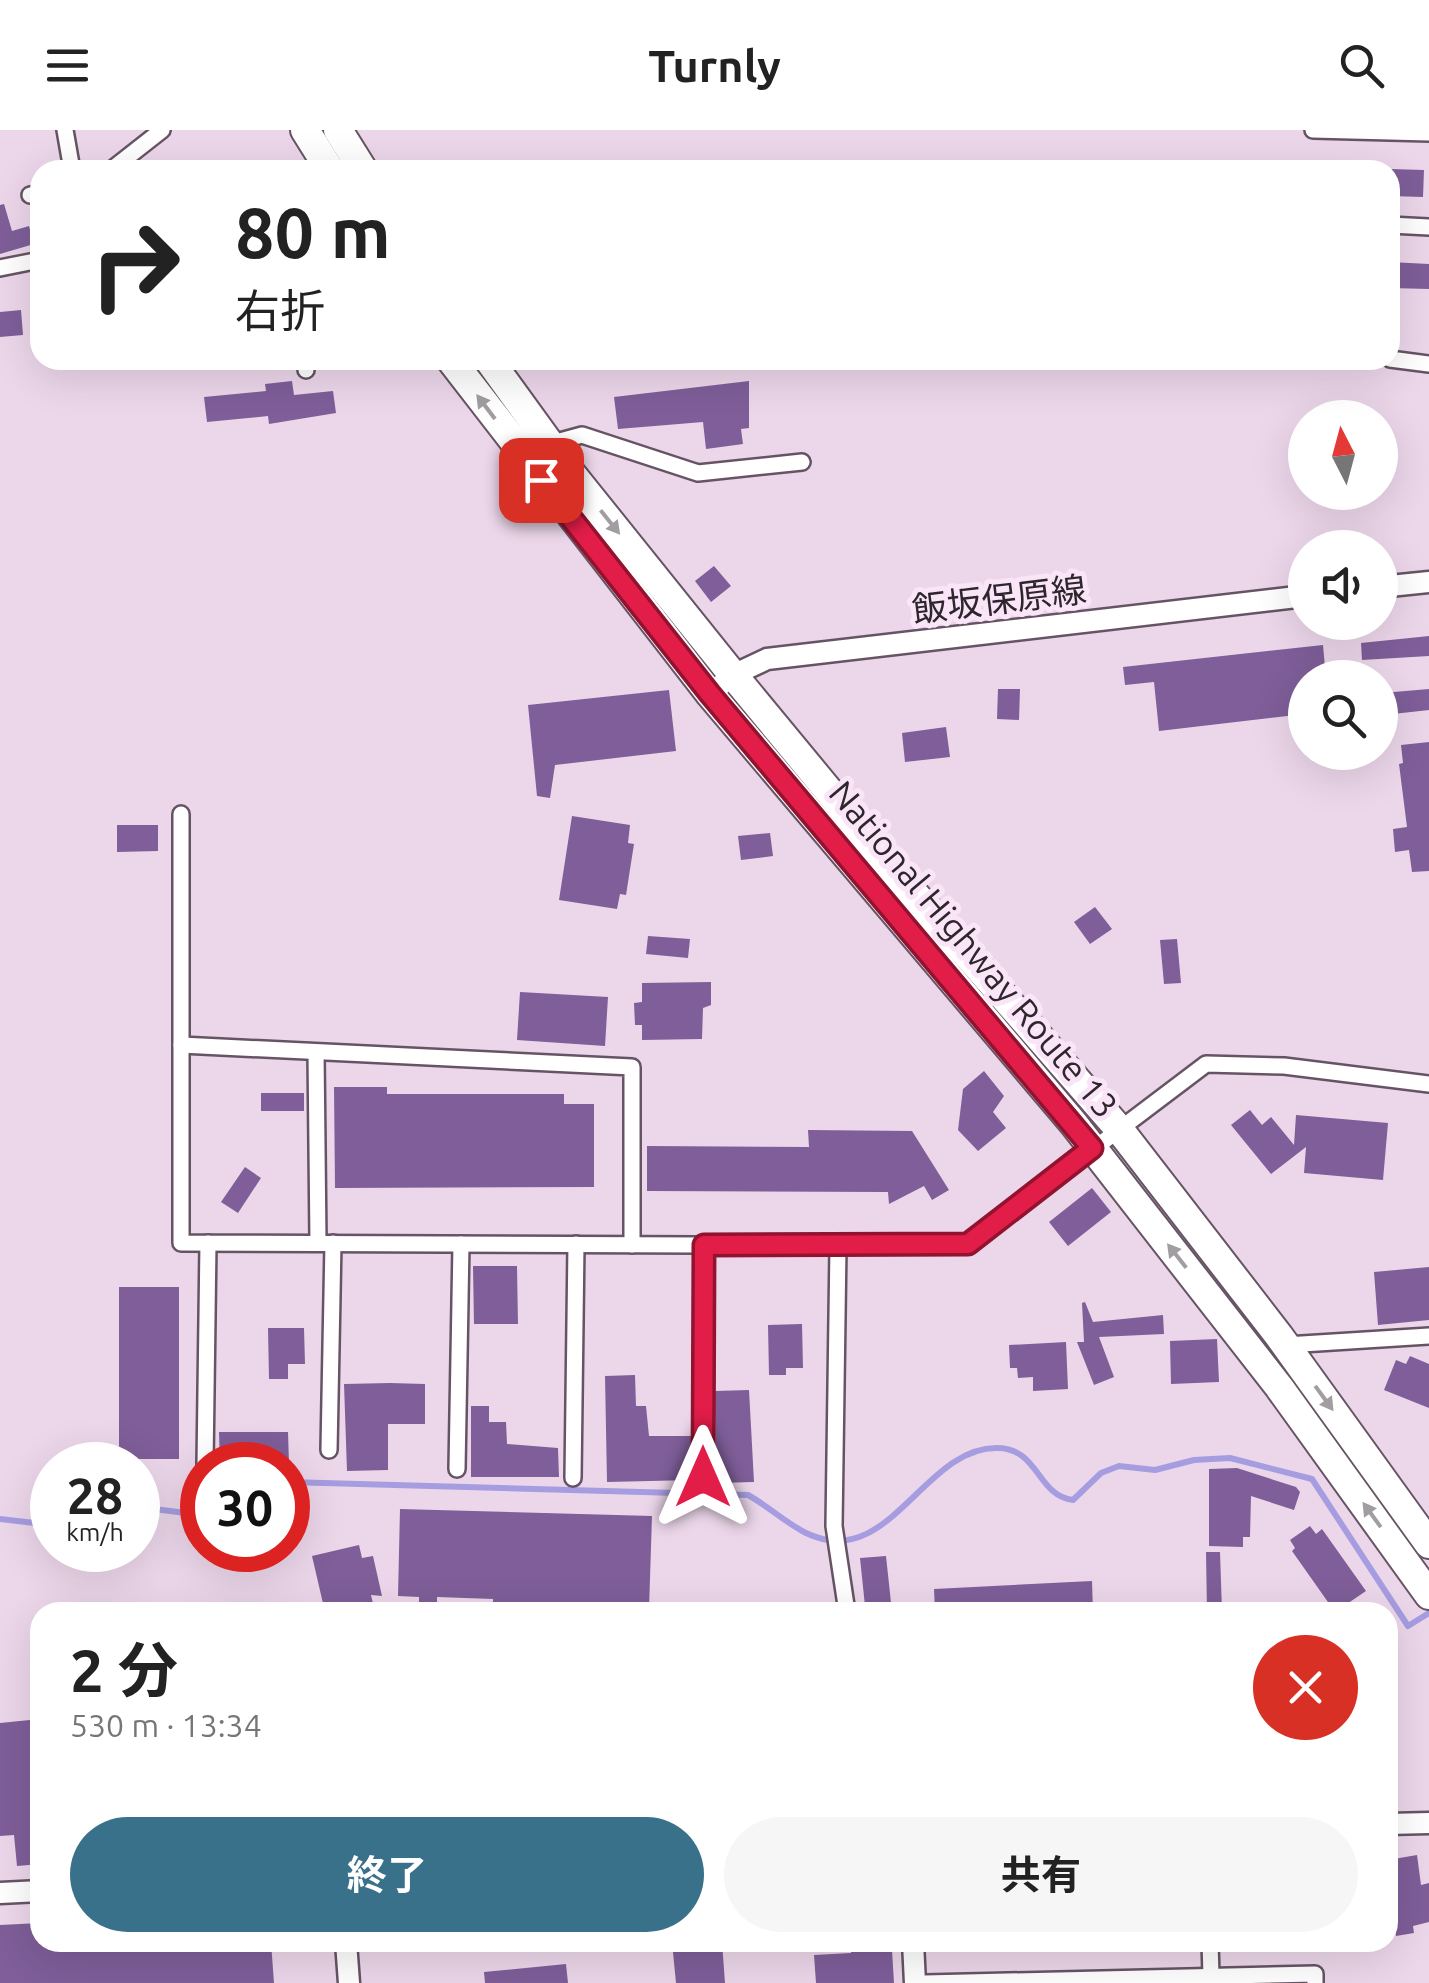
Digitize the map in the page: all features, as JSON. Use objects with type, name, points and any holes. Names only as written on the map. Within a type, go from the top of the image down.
[{"type":"highway","points":[[305,130],[324,160]]},
{"type":"highway","points":[[338,130],[357,160]]},
{"type":"highway","name":"National Highway Route 13","points":[[452,370],[710,694],[1092,1148],[1279,1387],[1429,1594]]},
{"type":"highway","name":"National Highway Route 13","points":[[496,370],[549,444],[734,676],[903,880],[1119,1130],[1286,1345],[1429,1544]]},
{"type":"main road","points":[[1398,585],[1429,582]]},
{"type":"main road","name":"飯坂保原線","points":[[710,694],[767,659],[1288,598]]},
{"type":"main road","points":[[1398,1824],[1429,1823]]},
{"type":"main road","points":[[0,1893],[30,1892]]},
{"type":"main road","points":[[347,1952],[349,1983]]},
{"type":"main road","points":[[913,1952],[915,1983]]},
{"type":"street","points":[[64,130],[70,160]]},
{"type":"street","points":[[124,160],[162,130]]},
{"type":"street","points":[[1313,130],[1429,133]]},
{"type":"street","points":[[1400,226],[1429,227]]},
{"type":"street","points":[[0,268],[30,262]]},
{"type":"street","points":[[1400,360],[1429,364]]},
{"type":"street","points":[[549,444],[582,434],[698,473],[802,462]]},
{"type":"street","points":[[181,814],[181,1243],[968,1244],[1206,1064],[1323,1070],[1429,1084]]},
{"type":"street","points":[[181,1045],[632,1067],[632,1244]]},
{"type":"street","points":[[316,1052],[326,1243],[329,1450]]},
{"type":"street","points":[[205,1442],[208,1243]]},
{"type":"street","points":[[457,1469],[461,1244]]},
{"type":"street","points":[[573,1478],[576,1244]]},
{"type":"street","points":[[703,1477],[704,1245]]},
{"type":"street","points":[[838,1246],[834,1526],[845,1602]]},
{"type":"street","points":[[1286,1345],[1429,1336]]},
{"type":"street","points":[[1210,1952],[1211,1976]]},
{"type":"street","points":[[926,1983],[1315,1974],[1316,1983]]},
{"type":"building","points":[[1400,169],[1424,170],[1423,197],[1400,196]]},
{"type":"building","points":[[4,204],[12,231],[29,226],[30,245],[0,254],[0,205]]},
{"type":"building","points":[[1400,263],[1429,264],[1429,289],[1400,288]]},
{"type":"building","points":[[21,310],[23,335],[0,337],[0,312]]},
{"type":"building","points":[[292,381],[294,395],[333,391],[336,413],[269,424],[268,416],[207,422],[204,397],[266,391],[265,384]]},
{"type":"building","points":[[749,381],[749,428],[741,429],[743,444],[706,449],[703,422],[618,429],[614,397]]},
{"type":"building","points":[[714,566],[731,586],[711,602],[695,581]]},
{"type":"building","points":[[1429,636],[1429,656],[1362,660],[1361,643]]},
{"type":"building","points":[[1323,645],[1324,660],[1288,660],[1288,716],[1159,731],[1154,682],[1125,685],[1123,667]]},
{"type":"building","points":[[998,689],[1020,689],[1019,720],[997,719]]},
{"type":"building","points":[[1429,689],[1429,710],[1398,713],[1398,692]]},
{"type":"building","points":[[669,690],[676,751],[555,765],[550,798],[537,796],[528,705]]},
{"type":"building","points":[[946,727],[950,757],[905,762],[902,733]]},
{"type":"building","points":[[1429,742],[1429,871],[1412,872],[1409,850],[1395,852],[1393,829],[1407,827],[1399,764],[1403,763],[1401,745]]},
{"type":"building","points":[[572,816],[630,825],[628,843],[634,844],[626,895],[620,894],[617,909],[559,900]]},
{"type":"building","points":[[117,825],[158,825],[158,851],[117,852]]},
{"type":"building","points":[[770,833],[773,856],[741,860],[738,836]]},
{"type":"building","points":[[1095,907],[1112,929],[1090,944],[1074,922]]},
{"type":"building","points":[[648,936],[690,939],[688,958],[646,954]]},
{"type":"building","points":[[1177,939],[1181,983],[1164,984],[1160,940]]},
{"type":"building","points":[[711,982],[711,1005],[703,1008],[702,1039],[642,1040],[642,1025],[635,1025],[634,1003],[642,1002],[642,983]]},
{"type":"building","points":[[520,992],[608,997],[605,1046],[517,1040]]},
{"type":"building","points":[[984,1071],[1004,1096],[993,1112],[1006,1128],[978,1151],[958,1130],[963,1089]]},
{"type":"building","points":[[334,1087],[387,1087],[387,1094],[564,1094],[564,1104],[594,1104],[594,1187],[335,1188]]},
{"type":"building","points":[[261,1093],[304,1093],[304,1111],[261,1111]]},
{"type":"building","points":[[1250,1110],[1262,1125],[1271,1117],[1294,1145],[1296,1115],[1388,1123],[1383,1180],[1304,1173],[1306,1147],[1271,1174],[1231,1125]]},
{"type":"building","points":[[808,1130],[912,1131],[949,1190],[932,1200],[924,1186],[889,1204],[888,1192],[647,1191],[647,1146],[809,1147]]},
{"type":"building","points":[[245,1167],[261,1178],[238,1213],[221,1202]]},
{"type":"building","points":[[1092,1188],[1111,1212],[1068,1246],[1049,1222]]},
{"type":"building","points":[[473,1266],[517,1266],[518,1324],[474,1324]]},
{"type":"building","points":[[1429,1267],[1429,1320],[1378,1325],[1374,1272]]},
{"type":"building","points":[[119,1287],[179,1287],[179,1459],[160,1459],[160,1442],[119,1442]]},
{"type":"building","points":[[1085,1302],[1093,1322],[1163,1315],[1164,1334],[1099,1337],[1114,1377],[1094,1385],[1077,1342],[1084,1342]]},
{"type":"building","points":[[802,1324],[803,1368],[786,1368],[786,1375],[769,1375],[768,1325]]},
{"type":"building","points":[[268,1328],[304,1328],[305,1364],[288,1364],[288,1379],[269,1379]]},
{"type":"building","points":[[1217,1339],[1219,1382],[1171,1384],[1170,1341]]},
{"type":"building","points":[[1066,1342],[1068,1389],[1033,1391],[1033,1377],[1018,1378],[1017,1368],[1010,1368],[1009,1345]]},
{"type":"building","points":[[1410,1356],[1429,1364],[1429,1408],[1384,1390],[1396,1360],[1406,1364]]},
{"type":"building","points":[[635,1375],[636,1406],[646,1406],[649,1436],[692,1436],[693,1480],[607,1482],[605,1376]]},
{"type":"building","points":[[344,1384],[425,1384],[425,1424],[388,1424],[388,1470],[347,1471]]},
{"type":"building","points":[[749,1390],[754,1482],[716,1483],[715,1391]]},
{"type":"building","points":[[471,1406],[489,1406],[489,1422],[506,1422],[507,1444],[558,1448],[559,1477],[471,1477]]},
{"type":"building","points":[[219,1432],[288,1432],[288,1442],[219,1442]]},
{"type":"building","points":[[1237,1468],[1296,1487],[1300,1492],[1294,1510],[1251,1496],[1250,1537],[1243,1537],[1243,1547],[1209,1546],[1209,1469]]},
{"type":"building","points":[[400,1509],[652,1516],[649,1602],[493,1602],[437,1597],[437,1602],[419,1602],[419,1597],[398,1596]]},
{"type":"building","points":[[1310,1526],[1316,1534],[1322,1529],[1366,1591],[1350,1602],[1328,1602],[1292,1551],[1295,1548],[1290,1540]]},
{"type":"building","points":[[359,1545],[362,1558],[373,1556],[382,1596],[371,1595],[373,1602],[323,1602],[312,1556]]},
{"type":"building","points":[[1206,1552],[1220,1552],[1222,1602],[1207,1602]]},
{"type":"building","points":[[886,1556],[891,1602],[865,1602],[860,1558]]},
{"type":"building","points":[[1092,1581],[1093,1602],[935,1602],[934,1589]]},
{"type":"building","points":[[30,1720],[30,1865],[17,1866],[14,1835],[0,1836],[0,1723]]},
{"type":"building","points":[[1417,1855],[1421,1885],[1429,1883],[1429,1922],[1413,1926],[1414,1933],[1398,1936],[1398,1858]]},
{"type":"building","points":[[30,1924],[30,1952],[272,1952],[274,1983],[0,1983],[0,1925]]},
{"type":"building","points":[[673,1952],[723,1952],[725,1983],[676,1983]]},
{"type":"building","points":[[892,1952],[894,1983],[816,1983],[814,1955]]},
{"type":"building","points":[[566,1964],[568,1983],[485,1983],[484,1972]]},
{"type":"waterway","points":[[310,1483],[748,1495],[806,1533],[835,1541],[860,1536],[883,1523],[948,1466],[971,1453],[997,1448],[1011,1450],[1030,1463],[1052,1490],[1073,1500],[1101,1473],[1119,1466],[1155,1470],[1194,1460],[1230,1458],[1312,1479],[1392,1602]]},
{"type":"waterway","points":[[160,1510],[180,1512]]},
{"type":"waterway","points":[[0,1519],[30,1522]]},
{"type":"waterway","points":[[1398,1611],[1408,1626],[1429,1613]]},
{"type":"route","points":[[541,480],[710,694],[1092,1148],[968,1244],[704,1245],[703,1477]]}]
